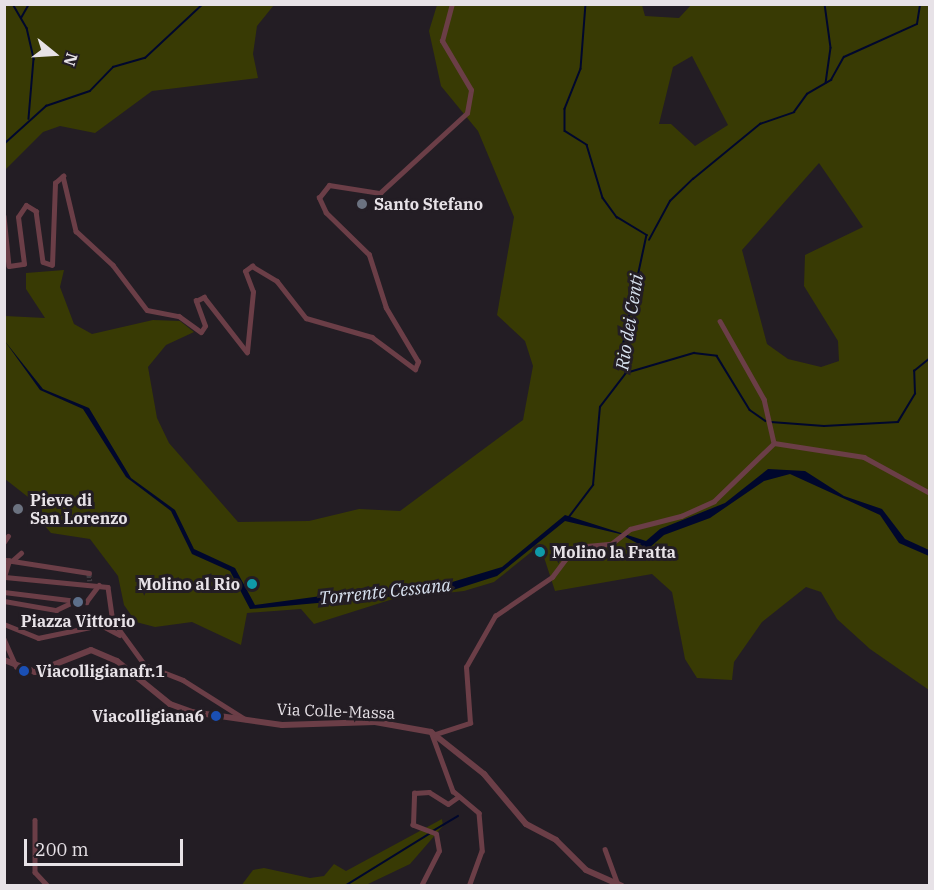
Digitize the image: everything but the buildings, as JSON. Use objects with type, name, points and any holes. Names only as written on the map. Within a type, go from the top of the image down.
[{"type":"street","points":[[4,216],[9,266],[24,264],[18,217],[26,205],[36,211],[43,262],[52,265],[55,183],[63,176],[76,231],[113,265],[147,310],[179,316],[201,332],[205,326],[196,301],[204,297],[247,352],[253,292],[245,271],[252,266],[277,281],[306,318],[372,337],[415,369],[418,362],[386,308],[369,255],[319,198],[329,185],[380,193],[467,113],[471,90],[442,41],[452,4]]},
{"type":"street","points":[[720,321],[752,382],[764,399],[774,443]]},
{"type":"street","points":[[774,443],[864,457],[930,493]]},
{"type":"street","points":[[433,733],[470,723],[466,667],[495,616],[552,577],[575,546],[619,540],[627,532],[714,501],[774,443]]},
{"type":"street","points":[[4,542],[8,536]]},
{"type":"street","points":[[21,553],[9,561],[4,577],[27,583],[90,582],[108,587],[111,616],[123,639],[145,664],[183,680],[247,720]]},
{"type":"street","points":[[9,561],[89,573]]},
{"type":"street","points":[[23,595],[27,583]]},
{"type":"street","points":[[4,601],[56,610],[71,603],[92,600],[99,585]]},
{"type":"street","points":[[4,592],[71,603]]},
{"type":"street","points":[[4,624],[38,638],[101,625],[123,639]]},
{"type":"street","points":[[4,639],[16,666]]},
{"type":"street","name":"Via Colle-Massa","points":[[16,666],[40,671],[91,650],[117,661],[170,704],[247,720],[296,725],[375,722],[433,733]]},
{"type":"street","points":[[4,660],[16,666]]},
{"type":"street","points":[[433,733],[458,797],[480,818],[482,851],[469,885]]},
{"type":"street","points":[[433,733],[492,782],[526,824],[556,840],[586,870],[619,884]]},
{"type":"street","points":[[421,885],[439,851],[436,834],[413,825],[414,793],[429,792],[448,804],[458,797]]},
{"type":"street","points":[[35,820],[35,872],[48,885]]},
{"type":"street","points":[[605,849],[619,884]]},
{"type":"shaded area","points":[[5,4],[274,5],[257,26],[253,54],[258,78],[152,91],[95,133],[60,126],[43,132],[5,170]]},
{"type":"shaded area","points":[[437,5],[642,5],[645,16],[679,18],[691,5],[929,5],[929,690],[870,649],[837,619],[821,592],[806,587],[762,622],[734,662],[732,680],[697,678],[685,659],[672,592],[652,574],[555,591],[540,545],[494,582],[464,591],[393,599],[314,624],[301,609],[247,613],[241,645],[192,622],[155,627],[136,622],[124,605],[118,576],[90,539],[51,533],[37,517],[37,504],[5,479],[5,316],[45,318],[26,289],[26,273],[64,270],[60,287],[74,324],[92,334],[153,320],[180,321],[194,332],[166,345],[148,367],[157,418],[169,443],[238,522],[309,521],[359,509],[400,511],[523,420],[533,366],[525,341],[497,315],[514,217],[478,131],[441,86],[429,31]],"holes":[[[692,56],[728,125],[695,146],[671,124],[659,124],[673,67]],[[819,163],[863,227],[805,255],[804,286],[838,341],[839,361],[821,367],[788,359],[767,344],[742,250]]]},
{"type":"shaded area","points":[[442,819],[443,826],[410,864],[366,885],[241,886],[253,870],[264,868],[310,878],[324,876],[334,864],[346,871]]},
{"type":"water","name":"Torrente Cessana","points":[[4,340],[43,389],[89,408],[131,478],[175,510],[194,549],[235,568],[255,605],[373,589],[429,589],[502,567],[565,515],[646,541],[660,529],[725,503],[768,469],[805,471],[844,496],[882,509],[905,539],[929,550],[929,556],[899,543],[880,515],[790,474],[764,481],[710,518],[664,535],[648,549],[620,534],[565,521],[497,576],[450,591],[250,609],[230,571],[192,554],[171,511],[126,477],[83,409],[40,390]]},
{"type":"waterway","points":[[13,4],[27,28],[34,59],[29,119]]},
{"type":"waterway","points":[[21,18],[29,4]]},
{"type":"waterway","points":[[4,144],[46,106],[90,91],[113,67],[145,58],[203,4]]},
{"type":"waterway","name":"Rio dei Centi","points":[[586,4],[581,69],[565,109],[565,131],[587,145],[603,198],[617,217],[647,235],[624,342],[626,373]]},
{"type":"waterway","points":[[825,4],[831,48],[826,83]]},
{"type":"waterway","points":[[649,240],[670,201],[693,179],[760,124],[794,112],[807,94],[831,80],[844,57],[917,24],[920,4]]},
{"type":"waterway","points":[[569,517],[593,485],[600,407],[626,373],[694,353],[717,356],[750,410],[766,421]]},
{"type":"waterway","points":[[771,422],[824,426],[898,422],[915,394],[914,371],[930,358]]},
{"type":"waterway","points":[[433,831],[458,816]]},
{"type":"waterway","points":[[345,886],[429,834]]},
{"type":"tunnel","points":[[89,573],[90,581]]},
{"type":"place","name":"Santo Stefano","points":[[362,204]]},
{"type":"place","name":"Pieve di San Lorenzo","points":[[18,509]]},
{"type":"place","name":"Molino la Fratta","points":[[540,552]]},
{"type":"place","name":"Molino al Rio","points":[[252,584]]},
{"type":"place","name":"Piazza Vittorio","points":[[78,602]]},
{"type":"place","name":"Viacolligianafr.1","points":[[24,671]]},
{"type":"place","name":"Viacolligiana6","points":[[216,716]]}]
